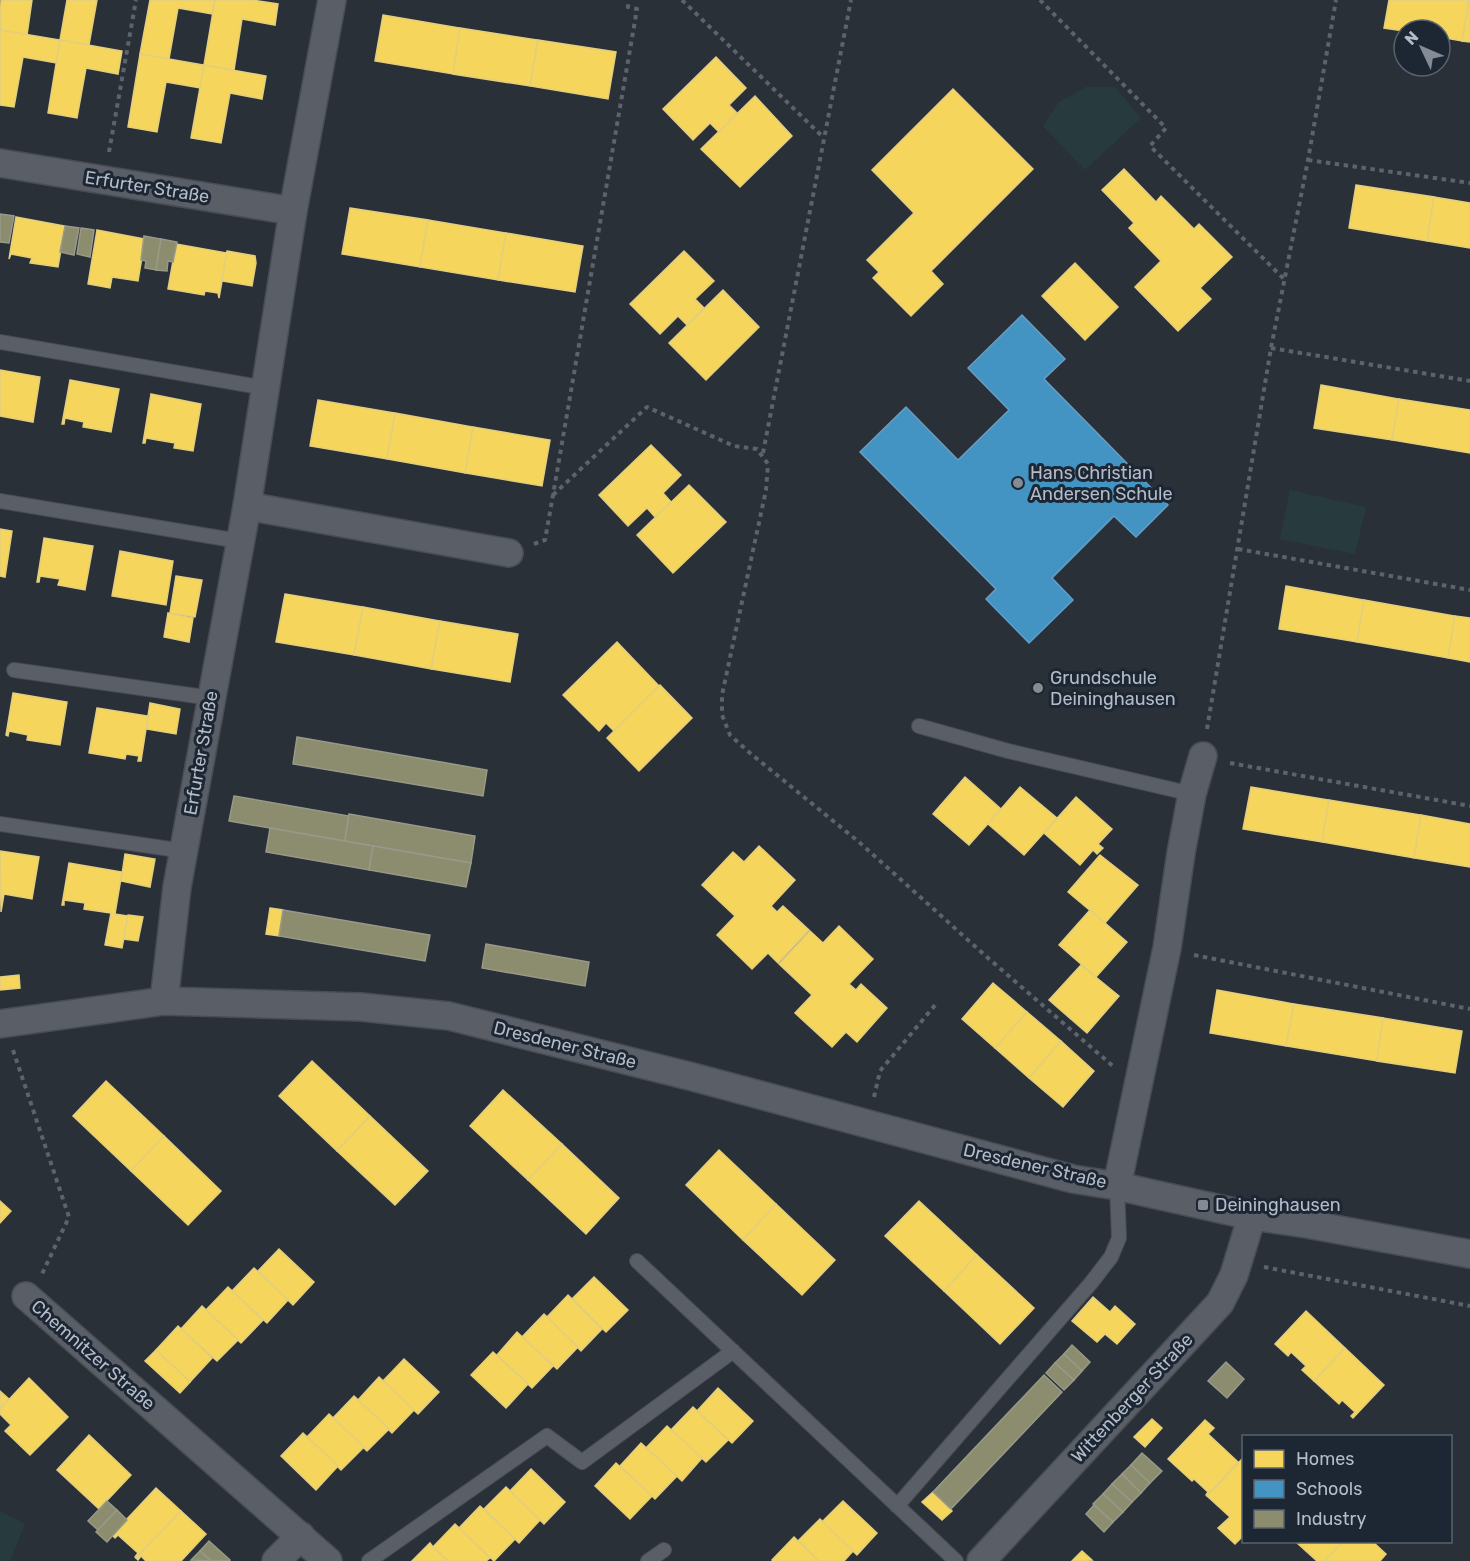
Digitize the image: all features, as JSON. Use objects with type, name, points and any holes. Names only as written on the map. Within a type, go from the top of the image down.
[{"type":"street","name":"Erfurter Straße","points":[[164,1001],[177,887],[247,506],[293,211],[332,0]]},
{"type":"street","name":"Erfurter Straße","points":[[0,163],[293,211]]},
{"type":"street","points":[[247,506],[509,553]]},
{"type":"street","name":"Dresdener Straße","points":[[1117,1186],[1167,948],[1192,794],[1203,756]]},
{"type":"street","name":"Dresdener Straße","points":[[2,1024],[164,1001],[361,1007],[449,1016],[693,1077],[1073,1179],[1117,1186],[1252,1216],[1470,1254]]},
{"type":"street","name":"Wittenberger Straße","points":[[981,1561],[1220,1303],[1238,1262],[1252,1216]]},
{"type":"street","name":"Chemnitzer Straße","points":[[26,1296],[328,1561]]},
{"type":"street","points":[[276,1561],[300,1536]]},
{"type":"lane","points":[[0,342],[265,388]]},
{"type":"lane","points":[[0,501],[239,541]]},
{"type":"lane","points":[[14,670],[211,698]]},
{"type":"lane","points":[[919,726],[1008,751],[1192,794]]},
{"type":"lane","points":[[0,824],[184,851]]},
{"type":"lane","points":[[897,1506],[1111,1257],[1119,1238],[1117,1186]]},
{"type":"lane","points":[[637,1261],[956,1561]]},
{"type":"lane","points":[[369,1561],[547,1436],[582,1462],[733,1351]]},
{"type":"lane","points":[[648,1561],[664,1550]]},
{"type":"path","points":[[104,180],[136,0]]},
{"type":"path","points":[[509,553],[545,540],[637,9],[628,7],[629,0]]},
{"type":"path","points":[[682,0],[824,138]]},
{"type":"path","points":[[762,453],[851,0]]},
{"type":"path","points":[[1040,0],[1166,128],[1150,146],[1285,280]]},
{"type":"path","points":[[1336,0],[1308,160],[1271,348],[1203,756],[1470,806]]},
{"type":"path","points":[[1308,160],[1470,183]]},
{"type":"path","points":[[1271,348],[1470,381]]},
{"type":"path","points":[[553,495],[647,407],[734,446],[758,449],[762,453],[768,464],[766,490],[722,695],[722,715],[730,735],[859,842],[988,958],[1138,1087]]},
{"type":"path","points":[[1238,549],[1470,590]]},
{"type":"path","points":[[1167,948],[1210,960],[1470,1009]]},
{"type":"path","points":[[868,1124],[880,1071],[936,1004]]},
{"type":"path","name":"Chemnitzer Straße","points":[[2,1024],[69,1217],[45,1269],[26,1296]]},
{"type":"path","points":[[1238,1262],[1470,1306]]},
{"type":"green space","points":[[1086,87],[1115,87],[1141,118],[1085,170],[1043,126],[1059,102]]},
{"type":"green space","points":[[1290,490],[1366,507],[1355,554],[1280,539]]},
{"type":"green space","points":[[0,1511],[25,1524],[10,1561],[0,1561]]},
{"type":"building: Homes","points":[[1,0],[32,0],[27,35],[0,30]]},
{"type":"building: Homes","points":[[67,0],[97,0],[89,45],[60,40]]},
{"type":"building: Homes","points":[[150,0],[215,0],[212,14],[178,8],[169,59],[140,54]]},
{"type":"building: Homes","points":[[215,0],[252,0],[278,4],[275,25],[242,19],[234,70],[204,65]]},
{"type":"building: Homes","points":[[1389,0],[1469,0],[1462,41],[1452,39],[1452,18],[1392,18],[1392,29],[1384,28]]},
{"type":"building: Homes","points":[[1470,0],[1470,42],[1462,41]]},
{"type":"building: Homes","points":[[383,15],[460,28],[453,74],[375,61]]},
{"type":"building: Homes","points":[[460,28],[538,40],[530,86],[453,74]]},
{"type":"building: Homes","points":[[0,30],[60,40],[56,63],[23,57],[14,107],[0,105]]},
{"type":"building: Homes","points":[[60,40],[122,51],[118,74],[86,68],[77,118],[48,113]]},
{"type":"building: Homes","points":[[538,40],[616,52],[608,99],[530,86]]},
{"type":"building: Homes","points":[[140,54],[204,65],[200,88],[166,82],[157,132],[128,127]]},
{"type":"building: Homes","points":[[716,57],[746,88],[729,105],[737,113],[719,132],[710,123],[693,140],[663,109]]},
{"type":"building: Homes","points":[[204,65],[266,76],[262,99],[230,93],[221,143],[191,138]]},
{"type":"building: Homes","points":[[953,89],[1033,169],[931,271],[943,284],[911,316],[873,278],[879,272],[867,260],[914,213],[872,170]]},
{"type":"building: Homes","points":[[755,96],[792,136],[740,187],[701,149]]},
{"type":"building: Homes","points":[[1124,169],[1156,202],[1161,196],[1194,229],[1199,224],[1232,257],[1200,288],[1211,299],[1178,331],[1135,287],[1161,261],[1129,228],[1134,223],[1102,190]]},
{"type":"building: Homes","points":[[1356,185],[1434,197],[1427,241],[1349,228]]},
{"type":"building: Homes","points":[[1434,197],[1470,203],[1470,248],[1427,241]]},
{"type":"building: Homes","points":[[350,208],[428,220],[420,267],[342,254]]},
{"type":"building: Homes","points":[[16,217],[65,226],[58,267],[30,263],[32,258],[11,254],[9,259]]},
{"type":"building: Homes","points":[[428,220],[506,233],[498,280],[420,267]]},
{"type":"building: Homes","points":[[97,230],[145,239],[138,281],[112,277],[110,288],[88,284]]},
{"type":"building: Homes","points":[[506,233],[583,246],[575,292],[498,280]]},
{"type":"building: Homes","points":[[176,244],[227,253],[219,298],[218,293],[205,291],[204,295],[168,289]]},
{"type":"building: Homes","points":[[227,251],[255,256],[252,286],[222,281]]},
{"type":"building: Homes","points":[[684,251],[714,281],[695,299],[704,308],[687,325],[678,316],[660,334],[630,304]]},
{"type":"building: Homes","points":[[1075,263],[1118,307],[1085,340],[1042,296]]},
{"type":"building: Homes","points":[[723,290],[759,327],[706,380],[669,343]]},
{"type":"building: Homes","points":[[0,370],[40,377],[33,422],[0,416]]},
{"type":"building: Homes","points":[[70,380],[119,389],[111,432],[83,427],[84,422],[65,418],[62,424]]},
{"type":"building: Homes","points":[[1321,385],[1399,399],[1392,440],[1314,428]]},
{"type":"building: Homes","points":[[151,394],[201,404],[193,451],[174,448],[175,443],[146,438],[143,443]]},
{"type":"building: Homes","points":[[1399,399],[1470,410],[1470,453],[1392,440]]},
{"type":"building: Homes","points":[[318,400],[395,413],[387,459],[310,446]]},
{"type":"building: Homes","points":[[395,413],[473,427],[465,473],[387,459]]},
{"type":"building: Homes","points":[[473,427],[550,440],[542,486],[465,473]]},
{"type":"building: Homes","points":[[651,445],[681,475],[663,493],[671,502],[655,517],[647,508],[628,526],[599,495]]},
{"type":"building: Homes","points":[[689,485],[726,522],[673,573],[637,535]]},
{"type":"building: Homes","points":[[0,529],[12,531],[5,577],[0,576]]},
{"type":"building: Homes","points":[[44,538],[93,546],[85,590],[58,585],[60,579],[40,576],[37,582]]},
{"type":"building: Homes","points":[[120,551],[173,561],[166,605],[112,596]]},
{"type":"building: Homes","points":[[176,576],[202,580],[195,617],[170,613]]},
{"type":"building: Homes","points":[[1286,586],[1364,600],[1357,642],[1279,629]]},
{"type":"building: Homes","points":[[285,594],[363,607],[354,655],[276,642]]},
{"type":"building: Homes","points":[[1364,600],[1455,616],[1448,658],[1357,642]]},
{"type":"building: Homes","points":[[363,607],[440,621],[431,669],[354,655]]},
{"type":"building: Homes","points":[[168,613],[193,618],[189,642],[164,637]]},
{"type":"building: Homes","points":[[1455,616],[1470,618],[1470,662],[1448,658]]},
{"type":"building: Homes","points":[[440,621],[518,634],[510,682],[431,669]]},
{"type":"building: Homes","points":[[617,642],[659,686],[614,731],[606,723],[599,731],[563,695]]},
{"type":"building: Homes","points":[[660,685],[692,718],[639,771],[607,738]]},
{"type":"building: Homes","points":[[13,693],[67,702],[60,745],[27,740],[28,735],[9,731],[8,736],[6,735]]},
{"type":"building: Homes","points":[[150,703],[180,709],[176,734],[146,729]]},
{"type":"building: Homes","points":[[97,708],[148,716],[141,761],[138,761],[139,756],[126,754],[125,759],[89,753]]},
{"type":"building: Homes","points":[[965,777],[1001,809],[969,845],[933,814]]},
{"type":"building: Homes","points":[[1020,787],[1057,818],[1024,855],[988,824]]},
{"type":"building: Homes","points":[[1251,787],[1329,800],[1322,842],[1243,829]]},
{"type":"building: Homes","points":[[1076,797],[1112,829],[1098,844],[1103,848],[1097,854],[1093,850],[1080,865],[1044,833]]},
{"type":"building: Homes","points":[[1329,800],[1421,815],[1414,858],[1322,842]]},
{"type":"building: Homes","points":[[1421,815],[1470,824],[1470,867],[1414,858]]},
{"type":"building: Homes","points":[[759,846],[795,880],[771,906],[777,912],[783,906],[809,930],[778,963],[768,953],[752,969],[717,935],[735,916],[702,885],[733,852],[744,862]]},
{"type":"building: Homes","points":[[0,851],[39,857],[32,899],[4,894],[1,912]]},
{"type":"building: Homes","points":[[125,854],[155,859],[150,887],[121,881]]},
{"type":"building: Homes","points":[[1100,855],[1138,885],[1105,923],[1068,892]]},
{"type":"building: Homes","points":[[69,863],[122,872],[115,914],[128,916],[122,948],[105,945],[111,913],[84,909],[85,903],[64,900],[64,905],[62,905]]},
{"type":"building: Homes","points":[[270,908],[283,910],[279,936],[266,934]]},
{"type":"building: Homes","points":[[1090,910],[1127,942],[1096,977],[1059,945]]},
{"type":"building: Homes","points":[[128,915],[143,917],[138,941],[124,939]]},
{"type":"building: Homes","points":[[839,926],[873,959],[849,984],[856,990],[861,984],[887,1008],[857,1042],[846,1032],[832,1047],[795,1013],[812,995],[779,964],[810,931],[823,943]]},
{"type":"building: Homes","points":[[1081,965],[1119,996],[1087,1033],[1049,1000]]},
{"type":"building: Homes","points":[[19,975],[20,988],[0,990],[0,977]]},
{"type":"building: Homes","points":[[993,983],[1027,1012],[995,1048],[962,1019]]},
{"type":"building: Homes","points":[[1217,990],[1294,1004],[1286,1046],[1210,1033]]},
{"type":"building: Homes","points":[[1294,1004],[1383,1018],[1377,1061],[1286,1046]]},
{"type":"building: Homes","points":[[1027,1012],[1061,1041],[1029,1078],[995,1048]]},
{"type":"building: Homes","points":[[1383,1018],[1462,1031],[1455,1073],[1377,1061]]},
{"type":"building: Homes","points":[[1061,1041],[1094,1071],[1063,1107],[1029,1078]]},
{"type":"building: Homes","points":[[312,1061],[370,1116],[337,1151],[279,1096]]},
{"type":"building: Homes","points":[[106,1081],[164,1136],[131,1171],[73,1116]]},
{"type":"building: Homes","points":[[503,1090],[562,1144],[528,1180],[470,1126]]},
{"type":"building: Homes","points":[[370,1116],[428,1171],[395,1205],[337,1151]]},
{"type":"building: Homes","points":[[164,1136],[221,1191],[188,1225],[131,1171]]},
{"type":"building: Homes","points":[[562,1144],[619,1198],[586,1234],[528,1180]]},
{"type":"building: Homes","points":[[719,1150],[776,1204],[743,1240],[686,1185]]},
{"type":"building: Homes","points":[[0,1201],[11,1211],[0,1223]]},
{"type":"building: Homes","points":[[919,1201],[977,1255],[944,1291],[885,1236]]},
{"type":"building: Homes","points":[[776,1204],[835,1260],[802,1295],[743,1240]]},
{"type":"building: Homes","points":[[279,1249],[314,1282],[293,1305],[258,1271]]},
{"type":"building: Homes","points":[[977,1255],[1034,1308],[1000,1344],[944,1291]]},
{"type":"building: Homes","points":[[254,1268],[288,1300],[267,1323],[232,1291]]},
{"type":"building: Homes","points":[[594,1277],[628,1310],[606,1332],[572,1299]]},
{"type":"building: Homes","points":[[228,1287],[263,1320],[241,1343],[206,1310]]},
{"type":"building: Homes","points":[[568,1295],[602,1329],[581,1351],[547,1317]]},
{"type":"building: Homes","points":[[1093,1297],[1110,1312],[1115,1306],[1135,1324],[1117,1344],[1105,1334],[1097,1342],[1072,1321]]},
{"type":"building: Homes","points":[[202,1306],[238,1340],[217,1361],[181,1329]]},
{"type":"building: Homes","points":[[1306,1311],[1345,1348],[1314,1381],[1302,1370],[1306,1366],[1291,1352],[1288,1356],[1275,1344]]},
{"type":"building: Homes","points":[[544,1314],[578,1347],[557,1369],[522,1337]]},
{"type":"building: Homes","points":[[178,1326],[212,1358],[190,1382],[156,1350]]},
{"type":"building: Homes","points":[[517,1332],[553,1366],[532,1388],[497,1355]]},
{"type":"building: Homes","points":[[1345,1348],[1384,1385],[1353,1418],[1351,1416],[1355,1412],[1342,1400],[1339,1404],[1314,1381]]},
{"type":"building: Homes","points":[[156,1350],[190,1382],[180,1393],[145,1361]]},
{"type":"building: Homes","points":[[493,1352],[528,1384],[506,1408],[471,1375]]},
{"type":"building: Homes","points":[[404,1359],[439,1392],[418,1414],[383,1381]]},
{"type":"building: Homes","points":[[379,1377],[414,1410],[392,1433],[358,1400]]},
{"type":"building: Homes","points":[[29,1378],[68,1417],[30,1455],[5,1431],[11,1425],[0,1414],[0,1409]]},
{"type":"building: Homes","points":[[718,1388],[753,1421],[732,1443],[697,1411]]},
{"type":"building: Homes","points":[[0,1391],[9,1399],[0,1409]]},
{"type":"building: Homes","points":[[354,1396],[389,1429],[367,1451],[333,1418]]},
{"type":"building: Homes","points":[[693,1407],[728,1440],[706,1462],[671,1430]]},
{"type":"building: Homes","points":[[329,1414],[364,1447],[341,1470],[307,1437]]},
{"type":"building: Homes","points":[[1152,1419],[1162,1428],[1145,1447],[1134,1437]]},
{"type":"building: Homes","points":[[1205,1420],[1214,1428],[1208,1434],[1238,1462],[1207,1496],[1208,1492],[1168,1459]]},
{"type":"building: Homes","points":[[667,1426],[702,1458],[682,1481],[646,1448]]},
{"type":"building: Homes","points":[[303,1433],[338,1466],[316,1490],[281,1456]]},
{"type":"building: Homes","points":[[89,1435],[131,1475],[99,1509],[57,1470]]},
{"type":"building: Homes","points":[[641,1443],[677,1476],[655,1499],[620,1466]]},
{"type":"building: Homes","points":[[1242,1459],[1242,1537],[1235,1544],[1218,1528],[1230,1517],[1207,1496]]},
{"type":"building: Homes","points":[[616,1463],[652,1496],[630,1519],[595,1486]]},
{"type":"building: Homes","points":[[531,1469],[565,1502],[544,1524],[510,1491]]},
{"type":"building: Homes","points":[[506,1487],[540,1520],[519,1543],[484,1509]]},
{"type":"building: Homes","points":[[156,1488],[181,1511],[136,1558],[138,1553],[118,1535],[115,1538],[112,1535]]},
{"type":"building: Homes","points":[[933,1492],[952,1511],[942,1520],[922,1502]]},
{"type":"building: Homes","points":[[843,1501],[877,1533],[857,1555],[822,1522]]},
{"type":"building: Homes","points":[[480,1506],[515,1539],[494,1561],[459,1528]]},
{"type":"building: Homes","points":[[181,1511],[206,1534],[181,1561],[146,1561],[141,1556],[138,1560],[136,1558]]},
{"type":"building: Homes","points":[[820,1519],[853,1551],[844,1561],[819,1561],[798,1541]]},
{"type":"building: Homes","points":[[455,1524],[490,1558],[486,1561],[448,1561],[433,1547]]},
{"type":"building: Homes","points":[[794,1537],[819,1561],[773,1561]]},
{"type":"building: Homes","points":[[430,1543],[448,1561],[412,1561]]},
{"type":"building: Homes","points":[[1297,1543],[1342,1543],[1325,1561],[1317,1561]]},
{"type":"building: Homes","points":[[1342,1543],[1374,1543],[1386,1554],[1380,1561],[1325,1561]]},
{"type":"building: Homes","points":[[1082,1551],[1092,1560],[1072,1561]]},
{"type":"building: Schools","name":"Hans Christian Andersen Schule","points":[[1022,315],[1065,359],[1044,379],[1168,505],[1136,537],[1114,516],[1052,578],[1073,600],[1029,643],[986,599],[996,589],[860,452],[906,407],[958,460],[1009,410],[968,368]]},
{"type":"building: Industry","points":[[0,214],[14,216],[9,243],[0,242]]},
{"type":"building: Industry","points":[[65,226],[79,228],[74,255],[60,252]]},
{"type":"building: Industry","points":[[81,228],[94,230],[90,257],[77,254]]},
{"type":"building: Industry","points":[[144,236],[161,239],[156,270],[145,268],[146,261],[141,260]]},
{"type":"building: Industry","points":[[161,239],[177,242],[173,262],[168,261],[167,271],[156,270]]},
{"type":"building: Industry","points":[[297,737],[487,770],[483,796],[293,764]]},
{"type":"building: Industry","points":[[234,796],[349,816],[345,841],[229,821]]},
{"type":"building: Industry","points":[[349,814],[475,836],[471,863],[345,841]]},
{"type":"building: Industry","points":[[270,828],[373,846],[369,870],[266,852]]},
{"type":"building: Industry","points":[[373,846],[471,863],[466,887],[369,870]]},
{"type":"building: Industry","points":[[283,910],[430,935],[425,961],[279,936]]},
{"type":"building: Industry","points":[[486,944],[589,962],[585,986],[482,968]]},
{"type":"building: Industry","points":[[1072,1345],[1090,1362],[1082,1371],[1064,1354]]},
{"type":"building: Industry","points":[[1064,1354],[1082,1371],[1074,1380],[1055,1363]]},
{"type":"building: Industry","points":[[1226,1362],[1244,1379],[1227,1398],[1208,1381]]},
{"type":"building: Industry","points":[[1055,1363],[1074,1380],[1064,1390],[1046,1373]]},
{"type":"building: Industry","points":[[1044,1375],[1062,1392],[951,1509],[933,1492]]},
{"type":"building: Industry","points":[[1142,1453],[1162,1471],[1150,1483],[1131,1465]]},
{"type":"building: Industry","points":[[1131,1465],[1150,1483],[1141,1493],[1122,1474]]},
{"type":"building: Industry","points":[[1122,1474],[1141,1493],[1132,1502],[1112,1484]]},
{"type":"building: Industry","points":[[1112,1484],[1132,1502],[1123,1512],[1103,1494]]},
{"type":"building: Industry","points":[[1103,1494],[1123,1512],[1113,1522],[1093,1504]]},
{"type":"building: Industry","points":[[107,1501],[117,1510],[98,1530],[88,1521]]},
{"type":"building: Industry","points":[[1094,1505],[1113,1522],[1104,1532],[1086,1514]]},
{"type":"building: Industry","points":[[117,1510],[127,1520],[107,1542],[96,1532]]},
{"type":"building: Industry","points":[[209,1541],[230,1560],[211,1561],[200,1551]]},
{"type":"building: Industry","points":[[200,1551],[211,1561],[191,1560]]},
{"type":"place","name":"Hans Christian Andersen Schule","points":[[1018,483]]},
{"type":"place","name":"Grundschule Deininghausen","points":[[1038,688]]},
{"type":"place","name":"Deininghausen","points":[[1203,1205]]}]
